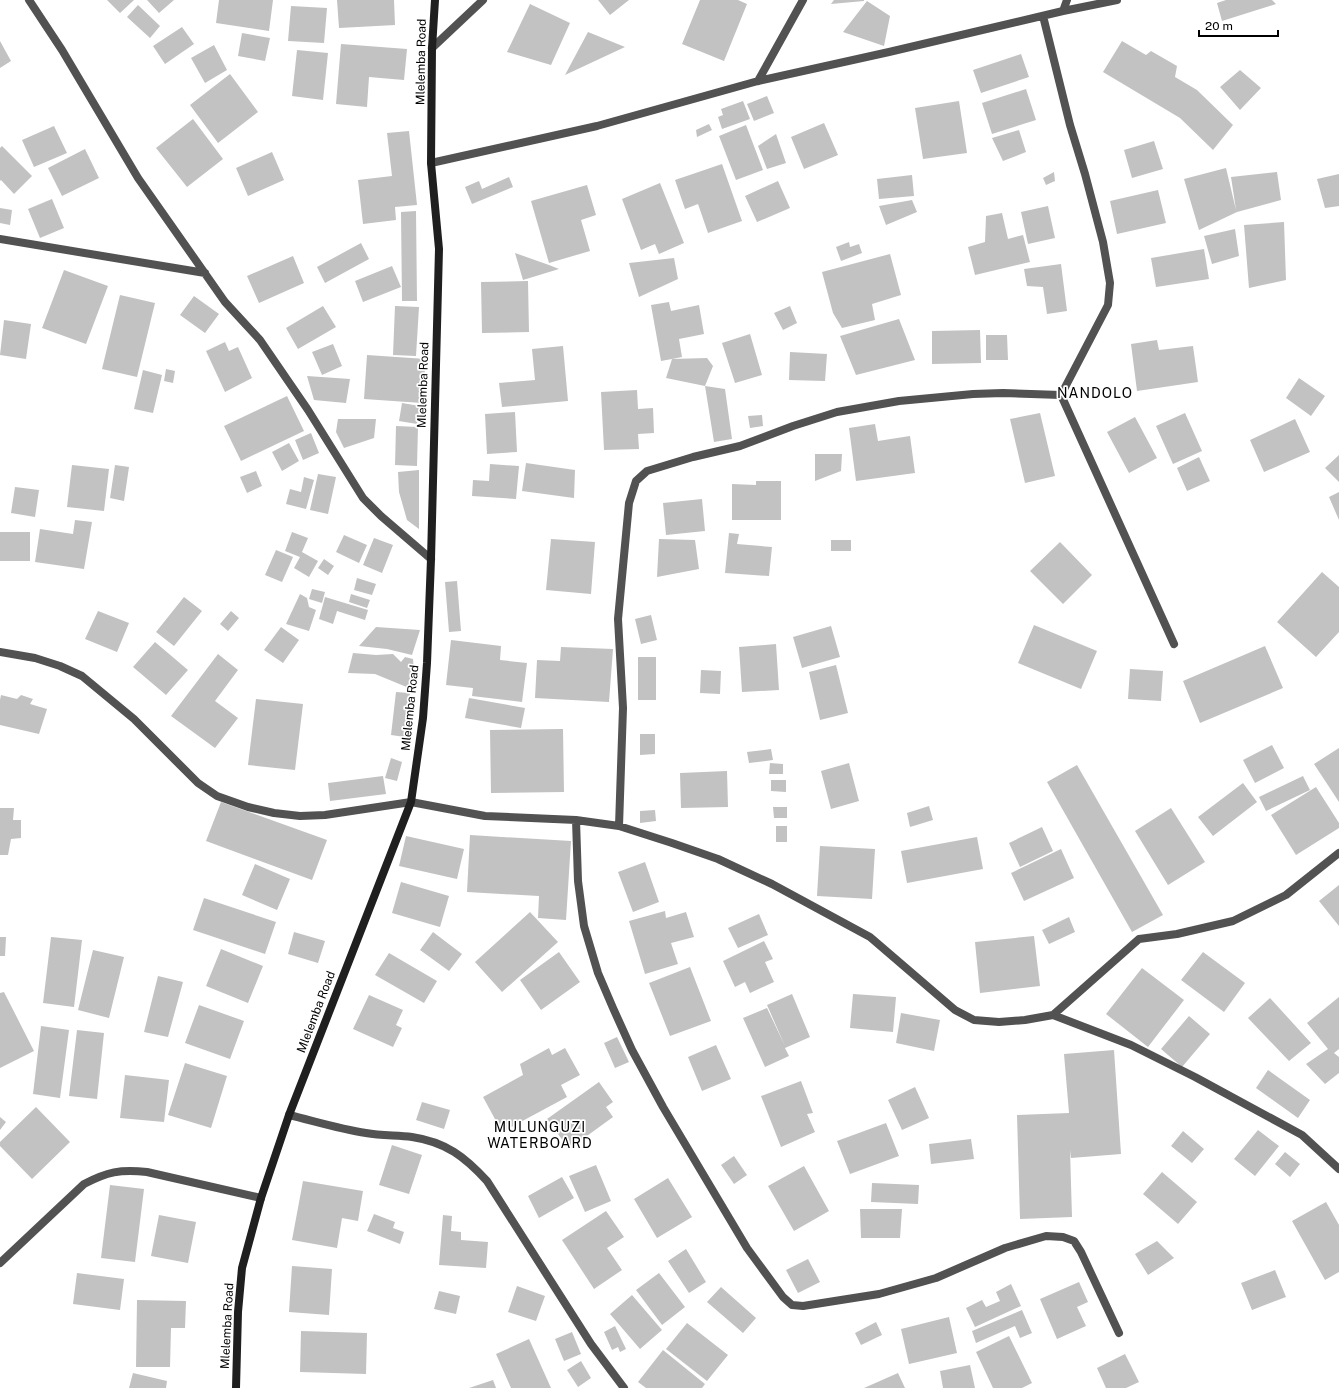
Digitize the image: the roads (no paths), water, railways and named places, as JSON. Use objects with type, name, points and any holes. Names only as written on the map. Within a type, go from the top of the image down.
[{"type":"street","points":[[29,0],[62,50],[138,178],[225,302],[260,340],[308,410],[363,498],[381,516],[431,559]]},
{"type":"street","name":"Mlelemba Road","points":[[236,1388],[238,1312],[242,1268],[261,1198],[289,1115],[410,802],[423,718],[431,559],[439,249],[431,163],[432,48],[435,0]]},
{"type":"street","points":[[432,48],[483,0]]},
{"type":"street","points":[[758,81],[802,0]]},
{"type":"street","points":[[1063,11],[1067,0]]},
{"type":"street","points":[[431,163],[597,126],[758,81],[1117,0]]},
{"type":"street","points":[[1043,16],[1070,125],[1103,242],[1110,282],[1108,305],[1061,395]]},
{"type":"street","points":[[0,239],[205,273]]},
{"type":"street","points":[[619,826],[623,708],[618,619],[629,503],[636,481],[647,470],[740,446],[793,426],[837,412],[900,401],[973,394],[1003,393],[1061,395]]},
{"type":"street","points":[[1061,395],[1174,644]]},
{"type":"street","points":[[0,652],[35,658],[60,666],[82,676],[134,719],[198,783],[217,796],[248,807],[274,813],[300,816],[325,815],[410,802],[485,816],[576,820],[619,826],[718,859],[772,884],[870,937],[955,1010],[974,1020],[999,1022],[1025,1020],[1053,1015],[1131,1045],[1302,1135],[1339,1169]]},
{"type":"street","points":[[576,820],[578,881],[584,926],[598,973],[613,1008],[632,1050],[663,1107],[747,1248],[783,1297],[792,1305],[803,1306],[879,1294],[936,1278],[1005,1248],[1046,1236],[1063,1237],[1074,1241],[1081,1252],[1119,1333]]},
{"type":"street","points":[[1053,1015],[1139,939],[1177,934],[1233,921],[1286,895],[1339,853]]},
{"type":"street","points":[[289,1115],[368,1134],[412,1137],[431,1141],[454,1150],[475,1167],[487,1181],[591,1344],[624,1388]]},
{"type":"street","points":[[0,1263],[84,1184],[110,1172],[130,1170],[147,1172],[261,1198]]},
{"type":"district","name":"NANDOLO","points":[[1095,393]]},
{"type":"district","name":"MULUNGUZI WATERBOARD","points":[[540,1136]]}]
